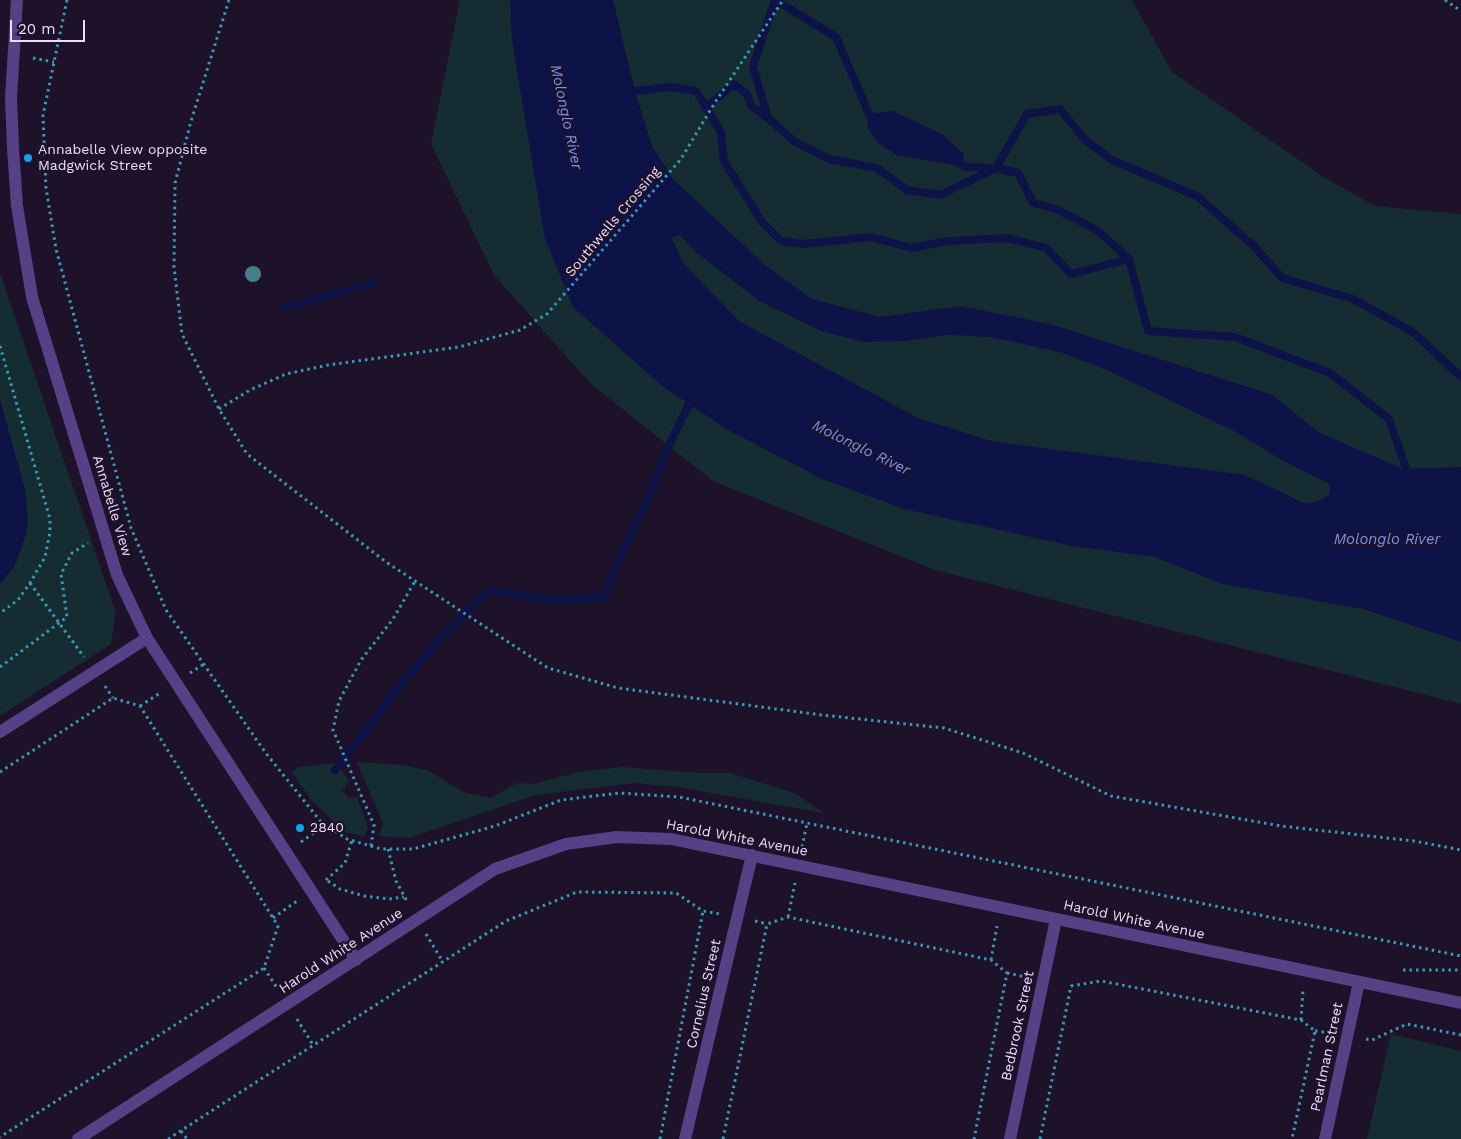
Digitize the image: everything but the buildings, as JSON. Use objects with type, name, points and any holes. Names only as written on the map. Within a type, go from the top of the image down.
[{"type":"street","name":"Annabelle View","points":[[17,0],[11,98],[13,148],[17,206],[32,297],[117,575],[147,638],[356,960]]},
{"type":"street","points":[[0,732],[147,638]]},
{"type":"street","name":"Harold White Avenue","points":[[78,1139],[495,869],[566,844],[618,837],[671,839],[1461,1003]]},
{"type":"street","name":"Cornelius Street","points":[[685,1139],[752,856]]},
{"type":"street","name":"Bedbrook Street","points":[[1010,1139],[1056,919]]},
{"type":"street","name":"Pearlman Street","points":[[1325,1139],[1359,982]]},
{"type":"path","points":[[67,0],[43,115],[46,188],[56,249],[131,528],[166,610],[265,752],[305,804],[325,825],[347,839],[371,846],[413,850],[495,826],[561,800],[619,793],[679,798],[1461,956]]},
{"type":"path","points":[[229,0],[191,121],[175,183],[174,267],[182,334],[219,409],[247,454],[386,562],[548,668],[618,688],[822,715],[944,728],[1023,753],[1111,796],[1281,826],[1414,842],[1461,850]]},
{"type":"path","name":"Southwells Crossing","points":[[219,409],[250,390],[286,374],[328,365],[459,347],[520,330],[547,314],[562,300],[681,159],[714,104],[783,0]]},
{"type":"path","points":[[1445,0],[1461,12]]},
{"type":"path","points":[[0,346],[50,519],[49,544],[45,557],[18,600],[0,613]]},
{"type":"path","points":[[0,667],[61,623],[67,616],[61,574],[72,553],[82,546]]},
{"type":"path","points":[[371,846],[374,825],[333,730],[339,701],[361,660],[393,619],[415,581]]},
{"type":"path","points":[[30,583],[61,623]]},
{"type":"path","points":[[0,772],[113,698],[140,706],[278,926],[264,968],[0,1137]]},
{"type":"path","points":[[301,842],[325,825]]},
{"type":"path","points":[[296,834],[306,849]]},
{"type":"path","points":[[323,878],[340,889],[364,896],[389,899],[404,897],[396,882],[388,849]]},
{"type":"path","points":[[168,1139],[506,921],[577,892],[676,893],[703,910],[660,1139]]},
{"type":"path","points":[[991,960],[1000,907]]},
{"type":"path","points":[[723,1139],[767,924],[788,917],[991,960],[1007,973],[974,1139]]},
{"type":"path","points":[[1301,1020],[1305,970]]},
{"type":"path","points":[[1040,1139],[1071,986],[1102,981],[1301,1020],[1315,1031],[1372,1040],[1390,1030],[1407,1024],[1461,1035]]},
{"type":"path","points":[[1292,1139],[1315,1031]]},
{"type":"path","points":[[181,1131],[187,1139]]},
{"type":"shaded area","points":[[460,0],[1132,0],[1172,72],[1322,176],[1375,206],[1461,214],[1461,704],[935,570],[713,481],[591,384],[494,275],[431,144]]},
{"type":"shaded area","points":[[0,273],[116,613],[111,644],[0,716]]},
{"type":"shaded area","points":[[357,762],[402,765],[427,770],[465,793],[491,798],[517,783],[533,784],[579,772],[622,767],[700,773],[730,773],[794,793],[824,813],[677,787],[635,783],[536,795],[409,838],[379,836],[383,824]]},
{"type":"shaded area","points":[[336,763],[349,781],[342,790],[349,798],[357,797],[368,826],[365,837],[345,832],[312,801],[292,772],[300,767]]},
{"type":"shaded area","points":[[1391,1034],[1461,1051],[1461,1139],[1367,1139]]},
{"type":"water","name":"Molonglo River","points":[[510,0],[613,0],[635,91],[652,146],[673,179],[764,264],[812,299],[880,317],[960,306],[1050,324],[1273,395],[1318,432],[1403,469],[1461,467],[1461,642],[1363,609],[1222,584],[1154,557],[1072,546],[904,509],[822,479],[728,430],[662,386],[573,307],[545,239],[512,40]],"holes":[[[680,235],[696,252],[759,301],[821,331],[864,342],[905,341],[947,335],[990,337],[1060,352],[1107,370],[1238,433],[1285,462],[1329,484],[1330,493],[1321,500],[1306,504],[1245,475],[991,441],[918,418],[739,321],[683,263],[672,238]]]},
{"type":"water","points":[[893,111],[943,135],[963,153],[965,167],[897,155],[879,144],[867,126],[869,114]]},
{"type":"water","points":[[0,399],[25,490],[28,519],[26,534],[16,564],[0,584]]},
{"type":"waterway","points":[[775,0],[753,66],[768,118],[795,142],[829,159],[877,168],[907,190],[940,195],[996,168],[1027,114],[1060,109],[1085,140],[1112,160],[1197,196],[1254,246],[1282,278],[1353,299],[1413,332],[1461,377]]},
{"type":"waterway","points":[[775,0],[836,37],[869,114],[877,118]]},
{"type":"waterway","points":[[706,107],[734,84],[747,94],[751,106],[768,118]]},
{"type":"waterway","points":[[625,92],[672,87],[696,91],[721,132],[724,161],[762,222],[781,241],[803,244],[871,237],[912,248],[947,241],[1007,238],[1046,248],[1071,274],[1129,259]]},
{"type":"waterway","points":[[957,162],[965,167],[996,168],[1018,173],[1033,203],[1056,209],[1097,230],[1129,259],[1148,331],[1235,337],[1330,373],[1389,419],[1409,477]]},
{"type":"waterway","points":[[284,308],[375,283]]},
{"type":"waterway","points":[[335,770],[396,691],[437,642],[489,590],[558,601],[604,597],[627,542],[651,493],[669,445],[693,396]]},
{"type":"place","name":"Annabelle View opposite Madgwick Street","points":[[28,158]]},
{"type":"place","name":"2840","points":[[300,828]]}]
